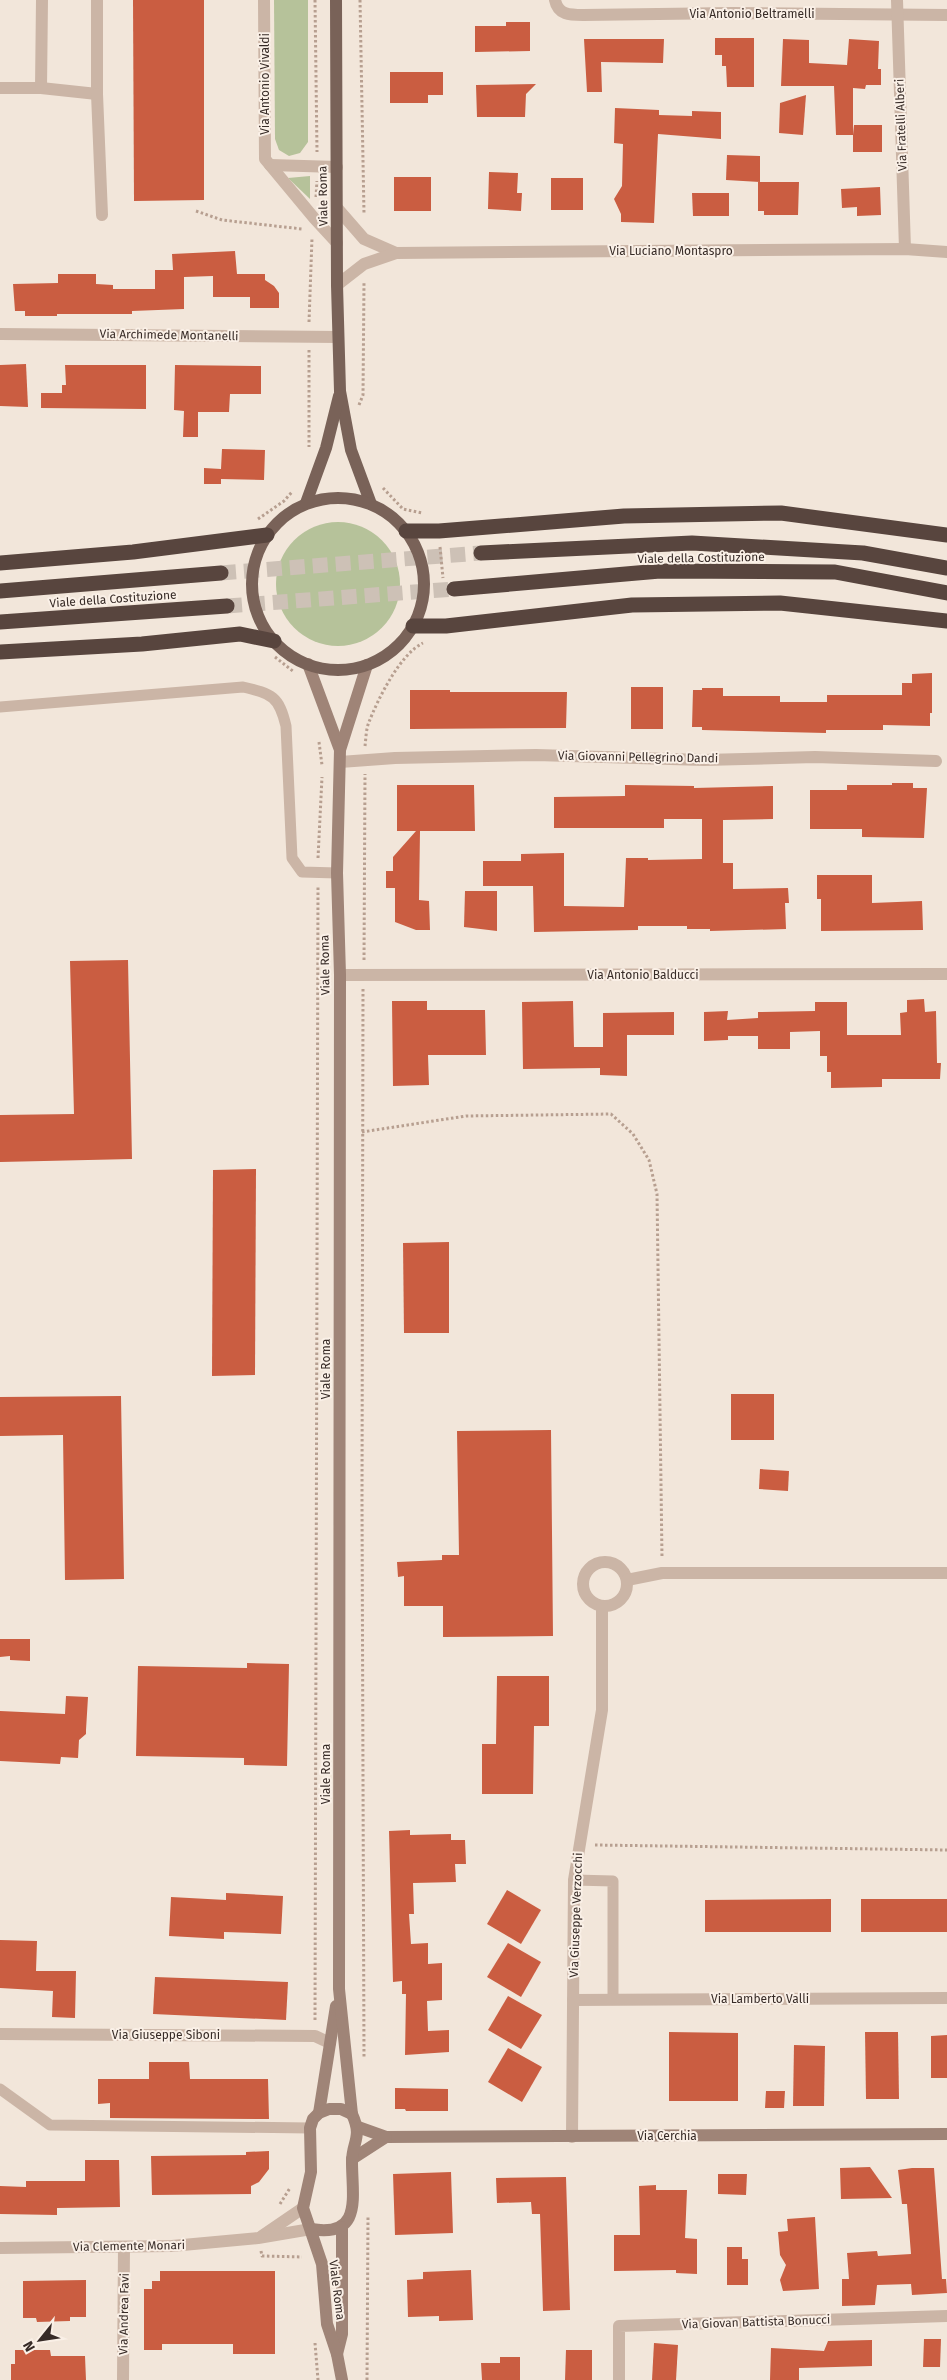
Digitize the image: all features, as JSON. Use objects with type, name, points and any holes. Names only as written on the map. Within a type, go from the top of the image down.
[{"type":"highway","points":[[406,531],[439,531],[624,516],[781,513],[947,535]]},
{"type":"highway","points":[[0,563],[133,552],[267,535]]},
{"type":"highway","name":"Viale della Costituzione","points":[[481,553],[692,542],[863,552],[947,568]]},
{"type":"highway","name":"Viale della Costituzione","points":[[454,589],[660,572],[835,572],[947,593]]},
{"type":"highway","name":"Viale della Costituzione","points":[[0,591],[221,573]]},
{"type":"highway","points":[[413,626],[446,626],[632,605],[780,603],[947,621]]},
{"type":"highway","name":"Viale della Costituzione","points":[[0,622],[227,606]]},
{"type":"highway","points":[[0,652],[142,644],[240,634],[273,648]]},
{"type":"main road","name":"Viale Roma","points":[[336,0],[337,285],[340,391],[351,450],[371,504]]},
{"type":"main road","name":"Viale Roma","points":[[306,503],[326,448],[340,391]]},
{"type":"main road","points":[[328,498],[350,498],[371,504],[390,515],[406,531],[418,553],[424,578],[422,603],[413,626],[396,647],[385,656],[367,665],[347,670],[334,670],[308,664],[273,648],[259,617],[252,589],[255,561],[267,535],[284,516],[306,503],[328,498]]},
{"type":"main road","name":"Viale Roma","points":[[308,664],[340,756]]},
{"type":"main road","name":"Viale Roma","points":[[358,2127],[352,2114],[339,1989],[340,975],[337,873],[340,756],[367,665]]},
{"type":"main road","name":"Viale Roma","points":[[319,2113],[339,1989]]},
{"type":"main road","points":[[303,2208],[311,2172],[310,2128],[313,2119],[319,2113],[329,2109],[341,2109],[352,2114]]},
{"type":"main road","points":[[311,2229],[332,2231],[342,2227],[350,2218],[353,2200],[352,2159],[358,2127]]},
{"type":"main road","name":"Via Cerchia","points":[[358,2127],[386,2137],[947,2134]]},
{"type":"main road","points":[[352,2159],[386,2137]]},
{"type":"main road","name":"Viale Roma","points":[[303,2208],[322,2264],[327,2324],[337,2354],[342,2380]]},
{"type":"main road","name":"Viale Roma","points":[[337,2354],[342,2334],[342,2227]]},
{"type":"street","points":[[41,88],[42,0]]},
{"type":"street","points":[[97,0],[97,94],[102,215]]},
{"type":"street","name":"Via Antonio Vivaldi","points":[[264,0],[265,159],[313,224],[338,243]]},
{"type":"street","name":"Via Fratelli Alberi","points":[[898,0],[906,249]]},
{"type":"street","name":"Via Antonio Beltramelli","points":[[557,5],[569,15],[733,6],[898,16],[947,15]]},
{"type":"street","points":[[0,88],[41,88],[97,94]]},
{"type":"street","points":[[270,165],[337,167]]},
{"type":"street","name":"Via Luciano Montaspro","points":[[337,208],[364,239],[396,253]]},
{"type":"street","name":"Via Luciano Montaspro","points":[[337,285],[364,264],[396,253],[906,249],[947,252]]},
{"type":"street","name":"Via Archimede Montanelli","points":[[0,334],[338,337]]},
{"type":"street","name":"Via Giovanni Pellegrino Dandi","points":[[340,756],[365,760],[536,754],[704,760],[815,757],[936,761]]},
{"type":"street","name":"Via Antonio Balducci","points":[[340,975],[947,974]]},
{"type":"street","points":[[601,1562],[615,1564],[621,1568],[627,1580],[627,1587],[621,1599],[609,1606],[602,1606],[590,1600],[586,1594],[584,1581],[589,1568],[601,1562]]},
{"type":"street","points":[[627,1580],[662,1573],[947,1573]]},
{"type":"street","name":"Via Giuseppe Verzocchi","points":[[572,2137],[574,1880],[578,1845],[602,1710],[602,1606]]},
{"type":"street","name":"Via Lamberto Valli","points":[[573,2000],[947,1998]]},
{"type":"street","name":"Via Giuseppe Siboni","points":[[0,2034],[315,2036],[330,2043]]},
{"type":"street","name":"Via Clemente Monari","points":[[258,2238],[303,2208]]},
{"type":"street","name":"Via Clemente Monari","points":[[0,2248],[172,2246],[258,2238],[311,2229]]},
{"type":"street","name":"Via Andrea Favi","points":[[123,2380],[124,2248]]},
{"type":"street","name":"Via Giovan Battista Bonucci","points":[[619,2380],[619,2326],[947,2316]]},
{"type":"lane","points":[[0,707],[243,687],[264,692],[281,705],[286,726],[292,858],[302,872],[318,874],[337,873]]},
{"type":"lane","points":[[574,1880],[613,1881],[613,1999]]},
{"type":"lane","points":[[0,2089],[50,2125],[310,2128]]},
{"type":"path","points":[[309,451],[309,337],[317,167],[315,0]]},
{"type":"path","points":[[196,211],[222,220],[313,224]]},
{"type":"path","points":[[249,522],[284,501],[295,489]]},
{"type":"path","points":[[364,2059],[362,1132],[365,760],[368,724],[388,681],[416,647],[425,642]]},
{"type":"path","points":[[273,648],[298,676]]},
{"type":"path","points":[[315,2036],[318,874],[322,763],[317,734]]},
{"type":"path","points":[[362,1132],[466,1116],[571,1113],[611,1114],[633,1134],[649,1160],[657,1194],[662,1573]]},
{"type":"path","points":[[578,1845],[947,1850]]},
{"type":"path","points":[[277,2208],[292,2186]]},
{"type":"path","points":[[367,2380],[368,2206]]},
{"type":"path","points":[[258,2238],[262,2256],[301,2256],[306,2262]]},
{"type":"path","points":[[314,2334],[318,2380]]},
{"type":"green space","points":[[274,0],[308,0],[308,142],[300,153],[289,156],[279,150],[275,139]]},
{"type":"green space","points":[[310,176],[310,199],[288,178]]},
{"type":"green space","points":[[338,522],[362,527],[373,532],[382,540],[390,549],[395,560],[400,584],[395,608],[390,619],[382,628],[373,636],[362,641],[338,646],[314,641],[303,636],[294,628],[286,619],[281,608],[276,584],[281,560],[286,549],[294,540],[303,532],[314,527]]},
{"type":"building","points":[[133,0],[204,0],[204,200],[134,201]]},
{"type":"building","points":[[506,22],[530,22],[530,51],[475,52],[475,26],[506,26]]},
{"type":"building","points":[[715,38],[754,38],[754,87],[727,87],[726,66],[722,66],[722,55],[715,55]]},
{"type":"building","points":[[584,39],[664,39],[663,63],[601,62],[602,92],[587,92]]},
{"type":"building","points":[[783,39],[809,40],[809,63],[847,65],[849,39],[879,41],[878,69],[881,69],[881,85],[866,85],[865,89],[853,88],[853,135],[836,135],[834,86],[781,86]]},
{"type":"building","points":[[390,72],[443,72],[443,95],[428,95],[428,103],[390,103]]},
{"type":"building","points":[[536,84],[526,94],[525,117],[477,117],[476,85]]},
{"type":"building","points":[[806,95],[803,135],[779,133],[780,103]]},
{"type":"building","points":[[615,108],[659,110],[659,115],[692,116],[692,111],[721,112],[721,139],[658,134],[654,223],[621,222],[621,214],[614,199],[622,186],[623,144],[614,143]]},
{"type":"building","points":[[854,125],[882,125],[882,152],[853,152]]},
{"type":"building","points":[[727,155],[760,156],[760,182],[726,180]]},
{"type":"building","points":[[489,172],[518,173],[517,193],[522,193],[521,211],[488,209]]},
{"type":"building","points":[[394,177],[431,177],[431,211],[394,211]]},
{"type":"building","points":[[551,178],[583,178],[583,210],[551,210]]},
{"type":"building","points":[[758,182],[799,182],[798,215],[764,215],[764,211],[758,211]]},
{"type":"building","points":[[880,187],[881,215],[857,216],[857,207],[842,208],[841,189]]},
{"type":"building","points":[[692,193],[729,193],[729,216],[693,216]]},
{"type":"building","points":[[235,251],[237,274],[265,274],[265,280],[274,286],[279,293],[279,308],[250,308],[250,297],[213,297],[213,276],[184,277],[184,309],[132,311],[132,314],[57,314],[57,316],[25,316],[25,311],[15,311],[13,284],[58,283],[58,274],[96,274],[96,284],[113,285],[113,289],[155,289],[155,270],[173,270],[172,254]]},
{"type":"building","points":[[26,364],[28,407],[0,406],[0,365]]},
{"type":"building","points":[[65,365],[146,365],[146,409],[41,408],[41,393],[62,393],[62,385],[66,385]]},
{"type":"building","points":[[175,365],[261,366],[261,394],[230,394],[229,412],[198,412],[198,437],[183,437],[184,411],[174,410]]},
{"type":"building","points":[[222,449],[265,450],[264,480],[221,479],[221,484],[204,484],[204,468],[221,469]]},
{"type":"building","points":[[932,673],[932,713],[930,713],[930,726],[883,725],[883,730],[826,730],[826,733],[702,730],[702,727],[692,727],[693,690],[723,688],[723,696],[780,696],[780,702],[827,702],[827,695],[902,695],[902,683],[912,683],[912,674]]},
{"type":"building","points":[[631,687],[663,687],[663,729],[631,729]]},
{"type":"building","points":[[410,690],[567,692],[566,728],[410,729]]},
{"type":"building","points":[[892,783],[913,783],[913,788],[927,788],[924,838],[862,837],[862,829],[810,829],[810,790],[847,790],[847,785],[892,785]]},
{"type":"building","points":[[397,785],[474,785],[475,831],[420,831],[419,900],[429,901],[430,930],[416,930],[395,922],[395,888],[386,888],[386,871],[393,871],[393,857],[416,831],[397,831]]},
{"type":"building","points":[[625,785],[694,786],[694,788],[773,786],[773,819],[723,820],[723,863],[733,863],[733,889],[788,888],[789,903],[785,903],[786,929],[710,931],[710,929],[687,929],[687,926],[638,926],[638,930],[534,932],[533,886],[483,886],[483,861],[521,861],[521,854],[564,853],[564,906],[624,907],[626,858],[648,858],[648,860],[702,859],[702,819],[664,819],[664,828],[554,828],[554,797],[625,796]]},
{"type":"building","points":[[817,875],[872,875],[872,903],[922,901],[923,930],[821,931],[821,899],[817,899]]},
{"type":"building","points":[[465,891],[497,891],[497,931],[464,927]]},
{"type":"building","points":[[128,960],[132,1159],[0,1162],[0,1115],[74,1114],[70,961]]},
{"type":"building","points":[[924,999],[925,1012],[936,1011],[937,1063],[941,1063],[940,1079],[882,1079],[882,1087],[831,1088],[831,1072],[827,1072],[827,1056],[820,1056],[820,1031],[790,1032],[790,1049],[758,1049],[758,1036],[728,1036],[728,1040],[704,1041],[704,1012],[728,1011],[727,1020],[758,1018],[758,1012],[815,1011],[815,1002],[847,1002],[847,1035],[901,1035],[900,1013],[907,1012],[907,1000]]},
{"type":"building","points":[[392,1001],[427,1001],[427,1010],[485,1010],[486,1055],[428,1055],[429,1085],[393,1086]]},
{"type":"building","points":[[573,1001],[574,1047],[603,1047],[603,1013],[674,1012],[674,1035],[627,1035],[627,1076],[600,1075],[600,1068],[523,1069],[522,1002]]},
{"type":"building","points":[[256,1169],[255,1375],[212,1376],[213,1170]]},
{"type":"building","points":[[449,1242],[449,1333],[404,1333],[403,1243]]},
{"type":"building","points":[[731,1394],[774,1394],[774,1440],[731,1440]]},
{"type":"building","points":[[121,1396],[124,1579],[65,1580],[63,1435],[0,1436],[0,1397]]},
{"type":"building","points":[[551,1430],[553,1636],[443,1637],[443,1606],[404,1606],[404,1576],[398,1577],[397,1562],[442,1560],[442,1555],[459,1555],[457,1431]]},
{"type":"building","points":[[760,1469],[789,1471],[788,1491],[759,1489]]},
{"type":"building","points":[[0,1639],[30,1639],[30,1661],[10,1660],[10,1656],[0,1657]]},
{"type":"building","points":[[247,1663],[289,1664],[287,1766],[244,1765],[244,1758],[136,1756],[138,1666],[247,1668]]},
{"type":"building","points":[[497,1676],[549,1676],[549,1726],[534,1726],[533,1794],[482,1794],[482,1744],[496,1744]]},
{"type":"building","points":[[66,1696],[88,1697],[86,1734],[79,1740],[78,1758],[61,1757],[60,1764],[0,1761],[0,1711],[65,1714]]},
{"type":"building","points":[[410,1830],[410,1835],[451,1834],[451,1840],[465,1840],[466,1864],[455,1864],[456,1882],[413,1883],[414,1914],[409,1914],[411,1944],[428,1943],[428,1964],[442,1963],[442,2000],[427,2001],[428,2031],[449,2030],[449,2052],[405,2055],[406,1994],[402,1994],[402,1981],[393,1982],[389,1831]]},
{"type":"building","points":[[507,1890],[541,1910],[521,1944],[487,1924]]},
{"type":"building","points":[[226,1893],[283,1896],[281,1934],[224,1932],[224,1939],[169,1936],[171,1897],[226,1900]]},
{"type":"building","points":[[831,1899],[831,1932],[705,1932],[705,1900]]},
{"type":"building","points":[[861,1899],[947,1899],[947,1932],[861,1932]]},
{"type":"building","points":[[0,1940],[37,1941],[36,1971],[76,1971],[75,2018],[52,2017],[53,1991],[0,1988]]},
{"type":"building","points":[[508,1943],[541,1962],[521,1997],[487,1977]]},
{"type":"building","points":[[155,1977],[288,1982],[286,2020],[153,2014]]},
{"type":"building","points":[[508,1996],[542,2015],[521,2049],[488,2030]]},
{"type":"building","points":[[669,2032],[738,2033],[738,2101],[669,2101]]},
{"type":"building","points":[[865,2032],[898,2032],[899,2099],[866,2099]]},
{"type":"building","points":[[947,2035],[947,2078],[931,2078],[931,2036]]},
{"type":"building","points":[[794,2045],[825,2046],[824,2106],[793,2106]]},
{"type":"building","points":[[508,2048],[542,2067],[522,2102],[488,2082]]},
{"type":"building","points":[[149,2062],[189,2062],[190,2079],[268,2079],[269,2119],[110,2118],[110,2103],[98,2104],[98,2079],[149,2079]]},
{"type":"building","points":[[395,2088],[448,2089],[448,2111],[406,2111],[405,2109],[395,2109]]},
{"type":"building","points":[[766,2091],[785,2091],[784,2108],[765,2108]]},
{"type":"building","points":[[269,2151],[269,2169],[259,2182],[251,2186],[251,2194],[152,2195],[151,2156],[246,2155],[246,2152]]},
{"type":"building","points":[[85,2160],[119,2160],[120,2207],[57,2208],[57,2215],[0,2214],[0,2186],[26,2187],[26,2181],[85,2181]]},
{"type":"building","points":[[870,2167],[892,2198],[841,2199],[840,2168]]},
{"type":"building","points":[[934,2168],[942,2279],[946,2279],[947,2293],[912,2295],[911,2284],[877,2285],[875,2305],[842,2306],[842,2279],[849,2279],[847,2253],[877,2251],[878,2256],[911,2254],[907,2204],[902,2204],[898,2170]]},
{"type":"building","points":[[451,2172],[453,2233],[395,2235],[393,2174]]},
{"type":"building","points":[[718,2174],[747,2174],[746,2195],[718,2194]]},
{"type":"building","points":[[566,2177],[570,2310],[543,2311],[540,2214],[532,2214],[531,2202],[497,2203],[496,2178]]},
{"type":"building","points":[[656,2185],[656,2190],[687,2190],[685,2238],[697,2239],[697,2274],[676,2273],[676,2270],[614,2271],[614,2235],[640,2235],[639,2186]]},
{"type":"building","points":[[815,2217],[819,2289],[783,2291],[780,2280],[786,2265],[780,2255],[778,2232],[788,2231],[787,2219]]},
{"type":"building","points":[[727,2247],[742,2247],[742,2259],[748,2259],[748,2285],[727,2285]]},
{"type":"building","points":[[471,2270],[473,2320],[439,2321],[439,2316],[408,2317],[407,2280],[423,2279],[423,2272]]},
{"type":"building","points":[[160,2271],[275,2271],[275,2354],[233,2354],[233,2344],[162,2344],[162,2350],[144,2350],[144,2289],[152,2289],[152,2281],[160,2281]]},
{"type":"building","points":[[86,2280],[86,2317],[70,2317],[70,2321],[37,2322],[36,2318],[23,2318],[23,2281]]},
{"type":"building","points":[[924,2339],[941,2339],[940,2367],[923,2367]]},
{"type":"building","points":[[872,2340],[872,2366],[799,2368],[799,2380],[770,2380],[771,2348],[824,2351],[828,2341]]},
{"type":"building","points":[[654,2343],[678,2345],[676,2380],[652,2380]]},
{"type":"building","points":[[15,2350],[50,2350],[51,2356],[85,2356],[86,2380],[11,2380],[11,2364],[15,2364]]},
{"type":"building","points":[[566,2350],[592,2350],[592,2380],[565,2380]]},
{"type":"building","points":[[500,2357],[520,2357],[520,2380],[482,2380],[481,2363],[500,2363]]},
{"type":"tunnel","points":[[221,573],[481,553]]},
{"type":"tunnel","points":[[227,606],[454,589]]}]
